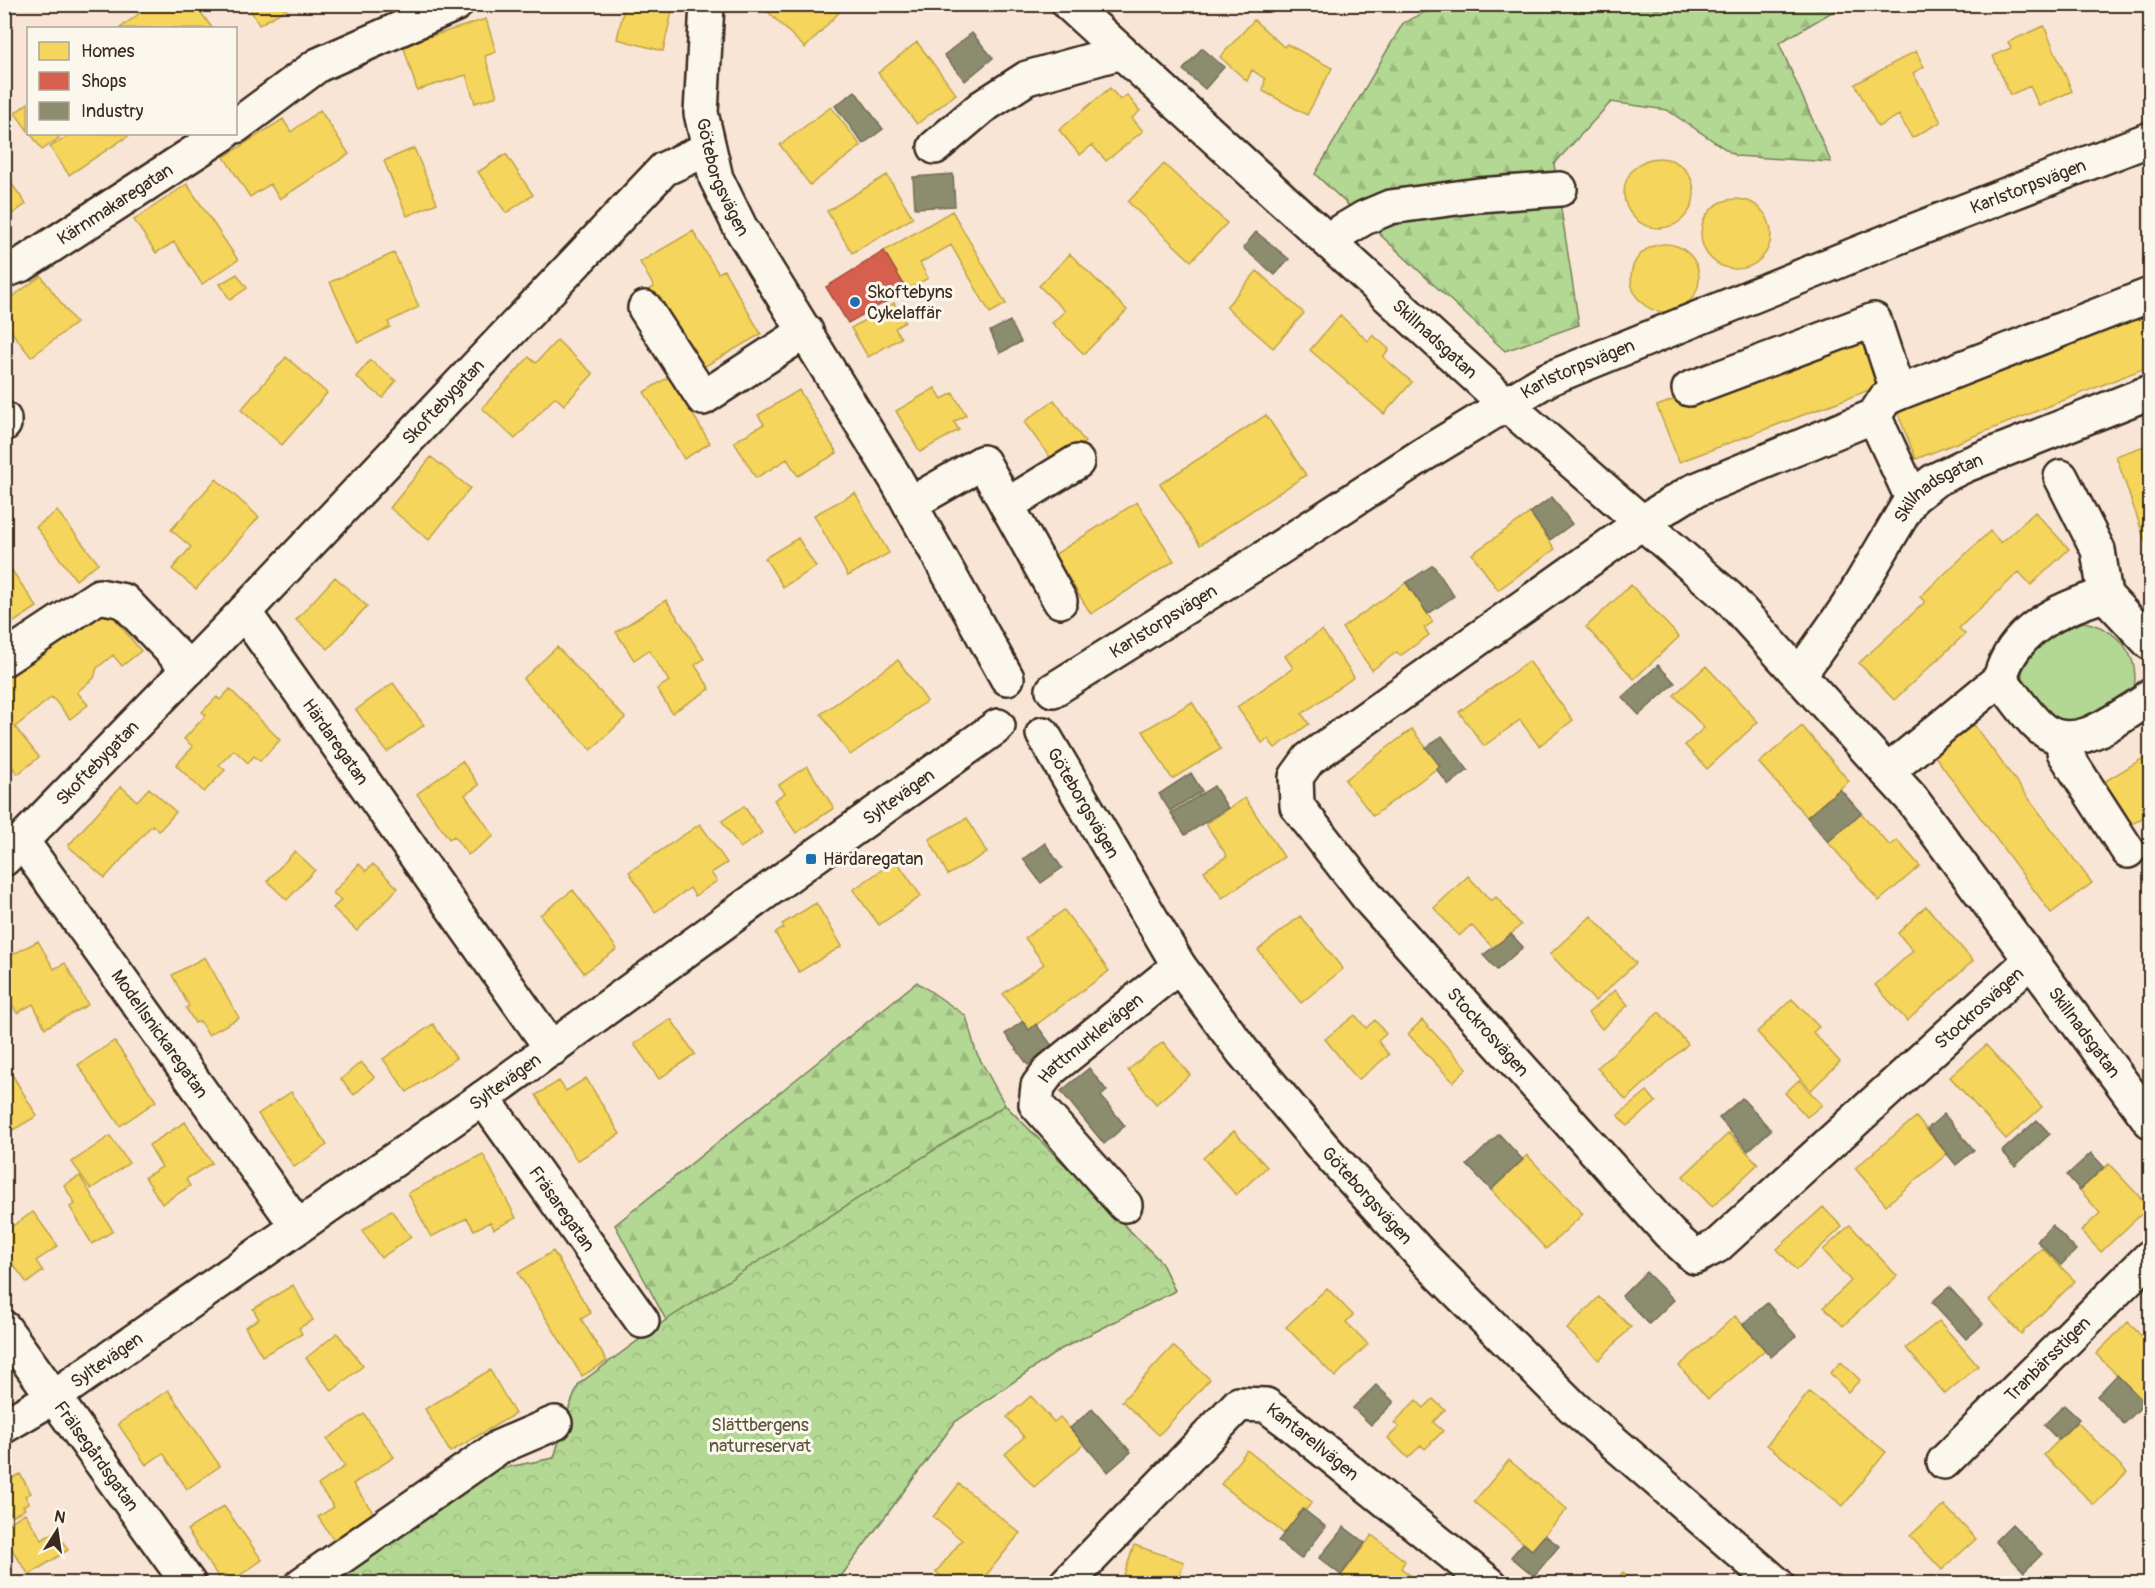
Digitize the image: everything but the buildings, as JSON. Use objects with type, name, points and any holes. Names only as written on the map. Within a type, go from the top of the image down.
[{"type":"street","points":[[237,125],[318,64],[456,4]]},
{"type":"street","name":"Göteborgsvägen","points":[[707,4],[701,113],[716,178],[740,227],[806,331],[910,504],[1007,678]]},
{"type":"street","name":"Skillnadsgatan","points":[[1069,4],[1507,405],[1729,598],[1911,798],[2151,1121]]},
{"type":"street","points":[[935,147],[982,107],[1028,78],[1121,52]]},
{"type":"street","name":"Kärnmakaregatan","points":[[4,271],[31,258],[221,135]]},
{"type":"street","name":"Karlstorpsvägen","points":[[1053,690],[1253,565],[1421,456],[1548,379],[1913,231],[2151,139]]},
{"type":"street","name":"Skoftebygatan","points":[[13,850],[244,612],[664,169],[689,155],[708,149]]},
{"type":"street","points":[[1327,240],[1364,218],[1390,207],[1479,195],[1560,189]]},
{"type":"street","points":[[1641,523],[1691,492],[1874,416],[1885,399],[1898,393],[2151,295]]},
{"type":"street","points":[[645,308],[703,398],[806,331]]},
{"type":"street","points":[[1689,389],[1874,320],[1898,393]]},
{"type":"street","name":"Skillnadsgatan","points":[[1800,675],[1848,606],[1912,498],[1935,480],[1966,465],[2151,392]]},
{"type":"street","points":[[1874,416],[1912,498]]},
{"type":"street","points":[[4,419],[4,424]]},
{"type":"street","points":[[910,504],[983,462],[1060,601]]},
{"type":"street","points":[[1007,505],[1077,462]]},
{"type":"street","points":[[2061,477],[2098,550],[2105,595],[2151,644]]},
{"type":"street","name":"Stockrosvägen","points":[[1641,523],[1309,759],[1296,777],[1297,806],[1394,927],[1669,1233],[1695,1257],[1717,1246],[2031,960]]},
{"type":"street","points":[[1887,772],[2000,679],[2005,658],[2023,636],[2070,605],[2105,595]]},
{"type":"street","points":[[4,659],[99,596],[124,601],[189,669]]},
{"type":"street","name":"Härdaregatan","points":[[244,612],[552,1049]]},
{"type":"street","points":[[1015,675],[1032,675],[1047,683],[1053,690],[1057,701],[1056,714],[1052,725],[1043,734],[1027,739],[1016,739],[998,726],[991,704],[996,689],[1007,678],[1015,675]]},
{"type":"street","points":[[2000,679],[2040,728],[2055,737],[2064,739],[2086,736],[2151,696]]},
{"type":"street","name":"Syltevägen","points":[[4,1426],[55,1396],[483,1098],[998,726]]},
{"type":"street","name":"Göteborgsvägen","points":[[1043,734],[1179,966],[1243,1052],[1300,1120],[1426,1260],[1573,1407],[1773,1582]]},
{"type":"street","points":[[2064,739],[2064,752],[2128,851]]},
{"type":"street","name":"Modellsnickaregatan","points":[[13,850],[297,1226]]},
{"type":"street","name":"Hattmurklevägen","points":[[1125,1205],[1036,1104],[1038,1086],[1050,1070],[1179,966]]},
{"type":"street","name":"Fräsaregatan","points":[[483,1098],[642,1321]]},
{"type":"street","name":"Tranbärsstigen","points":[[1944,1461],[2151,1257]]},
{"type":"street","name":"Frälsegårdsgatan","points":[[4,1328],[189,1584]]},
{"type":"street","name":"Kantarellvägen","points":[[1066,1584],[1239,1404],[1266,1406],[1286,1420],[1490,1584]]},
{"type":"street","points":[[302,1584],[499,1447],[555,1423]]},
{"type":"green space","points":[[1439,5],[1844,5],[1779,43],[1831,162],[1736,156],[1667,110],[1611,102],[1554,164],[1579,325],[1505,351],[1315,174],[1403,23]]},
{"type":"green space","points":[[2084,622],[2107,630],[2124,645],[2133,664],[2134,688],[2073,727],[2054,720],[2042,710],[2025,687],[2022,671],[2032,651],[2042,643]]},
{"type":"green space","name":"Slättbergens naturreservat","points":[[917,982],[966,1016],[976,1052],[1005,1105],[1161,1262],[1175,1291],[1061,1349],[955,1422],[836,1583],[473,1474],[554,1458],[579,1384],[666,1320],[615,1225]]},
{"type":"green space","name":"Slättbergens naturreservat","points":[[1005,1105],[1161,1262],[1175,1291],[1061,1349],[955,1422],[836,1583],[316,1584],[473,1474],[554,1458],[579,1384],[666,1320]]},
{"type":"place","name":"Skoftebyns Cykelaffär","points":[[855,302]]},
{"type":"place","name":"Härdaregatan","points":[[811,859]]}]
